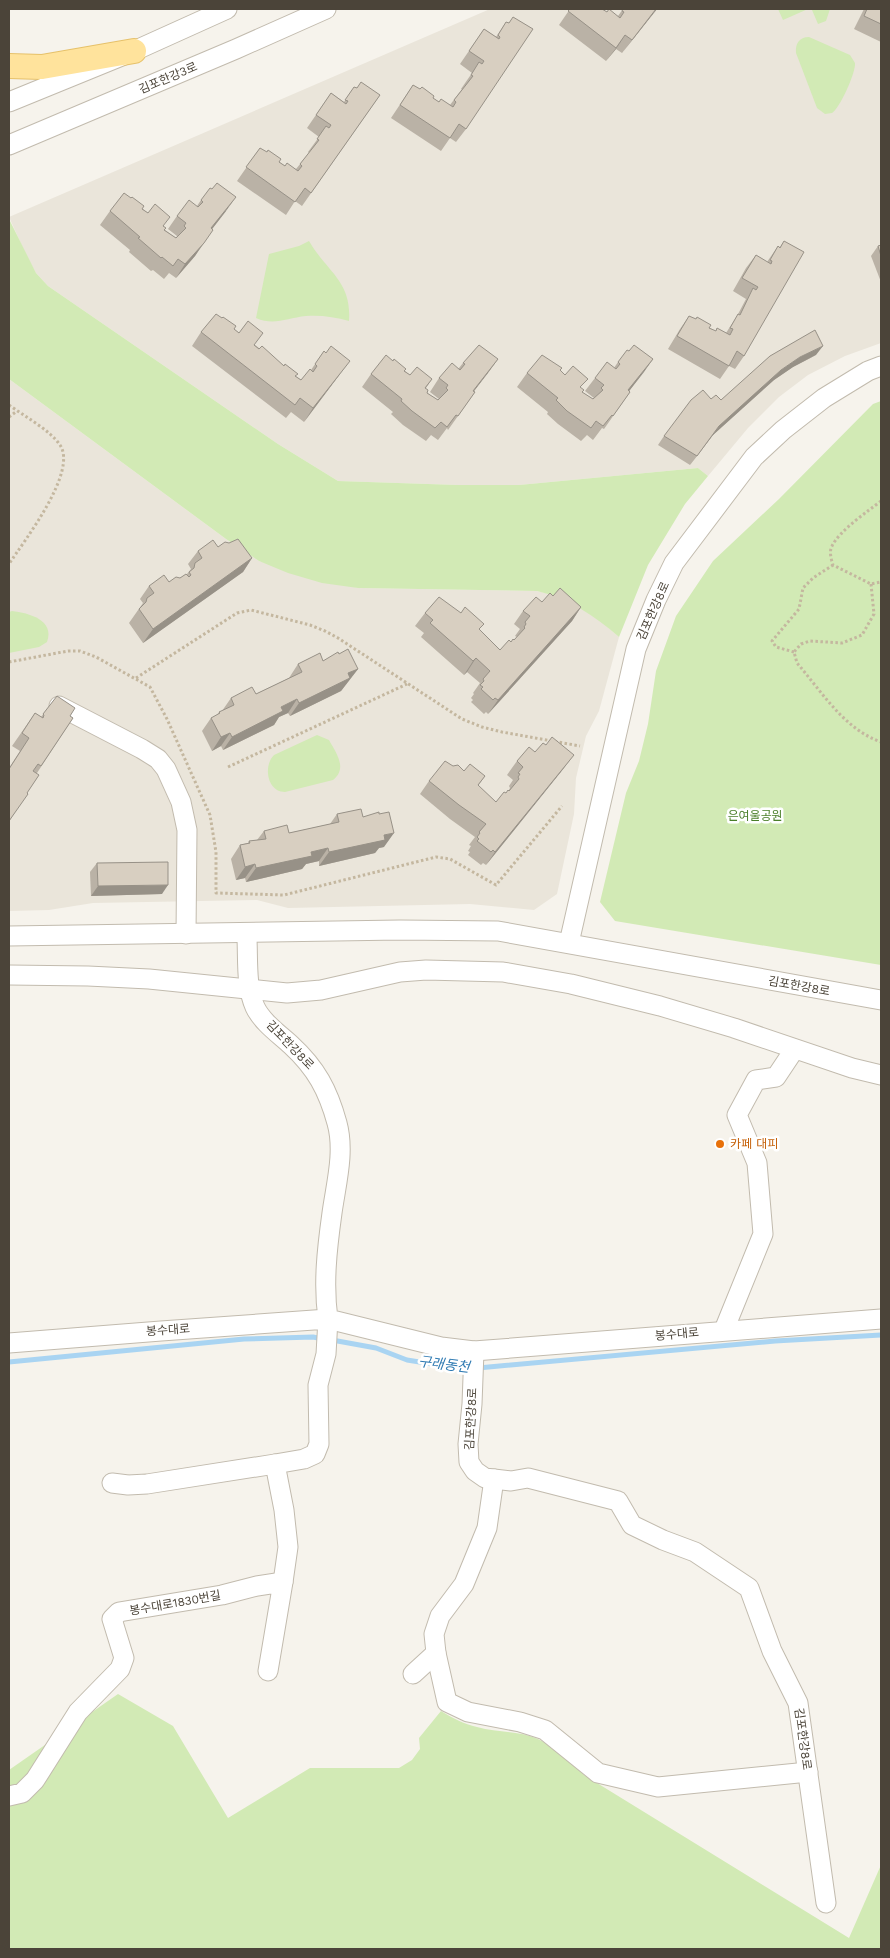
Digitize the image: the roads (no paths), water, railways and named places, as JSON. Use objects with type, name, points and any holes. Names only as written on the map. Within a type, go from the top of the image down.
[{"type":"main road","points":[[9,66],[42,66],[134,51]]},
{"type":"street","points":[[9,102],[134,51],[227,9]]},
{"type":"street","name":"김포한강3로","points":[[9,145],[326,9]]},
{"type":"street","name":"김포한강8로","points":[[570,943],[636,649],[656,600],[674,563],[754,457],[782,430],[824,398],[868,371],[881,366]]},
{"type":"street","points":[[58,706],[142,749],[158,759],[166,769],[181,802],[188,830],[186,934]]},
{"type":"street","name":"김포한강8로","points":[[9,936],[400,930],[498,931],[881,1000]]},
{"type":"street","name":"김포한강8로","points":[[186,934],[247,939],[500,938],[570,943]]},
{"type":"street","name":"김포한강8로","points":[[247,939],[250,990],[256,1008],[272,1029],[293,1047],[317,1073],[330,1098],[338,1125],[340,1145],[324,1279],[328,1320],[326,1354],[318,1384],[319,1444],[315,1454],[304,1459],[275,1464]]},
{"type":"street","points":[[9,975],[149,979],[287,993],[307,992],[379,976],[426,970],[502,972],[572,984],[660,1006],[734,1028],[794,1050],[881,1075]]},
{"type":"street","points":[[724,1330],[763,1234],[757,1163],[737,1115],[756,1080],[776,1077],[794,1050]]},
{"type":"street","name":"봉수대로","points":[[473,1362],[724,1330],[881,1319]]},
{"type":"street","points":[[328,1320],[442,1347],[473,1362]]},
{"type":"street","name":"봉수대로","points":[[9,1344],[161,1331],[328,1320]]},
{"type":"street","name":"김포한강8로","points":[[473,1362],[468,1444],[469,1462],[475,1471],[485,1478],[511,1481],[528,1478],[618,1501],[632,1525],[663,1540],[695,1552],[749,1588],[772,1651],[798,1703],[826,1903]]},
{"type":"street","points":[[112,1482],[128,1485],[147,1484],[275,1464],[284,1510],[288,1547],[268,1671]]},
{"type":"street","points":[[494,1479],[487,1528],[464,1584],[440,1616],[434,1634],[436,1653],[447,1702],[468,1712],[520,1722],[545,1730],[598,1773],[658,1787],[808,1772]]},
{"type":"street","name":"봉수대로1830번길","points":[[9,1796],[22,1793],[35,1780],[78,1712],[120,1669],[124,1658],[112,1619],[119,1612],[222,1595],[257,1586],[283,1582]]},
{"type":"street","points":[[413,1674],[436,1653]]},
{"type":"waterway","name":"구래동천","points":[[478,1368],[775,1341],[881,1335]]},
{"type":"waterway","name":"구래동천","points":[[9,1362],[244,1339],[313,1337],[323,1339]]},
{"type":"waterway","name":"구래동천","points":[[332,1340],[376,1348],[407,1360],[457,1368],[470,1368]]},
{"type":"place","name":"카페 대피","points":[[720,1144]]},
{"type":"park label","name":"은여울공원","points":[[755,816]]}]
